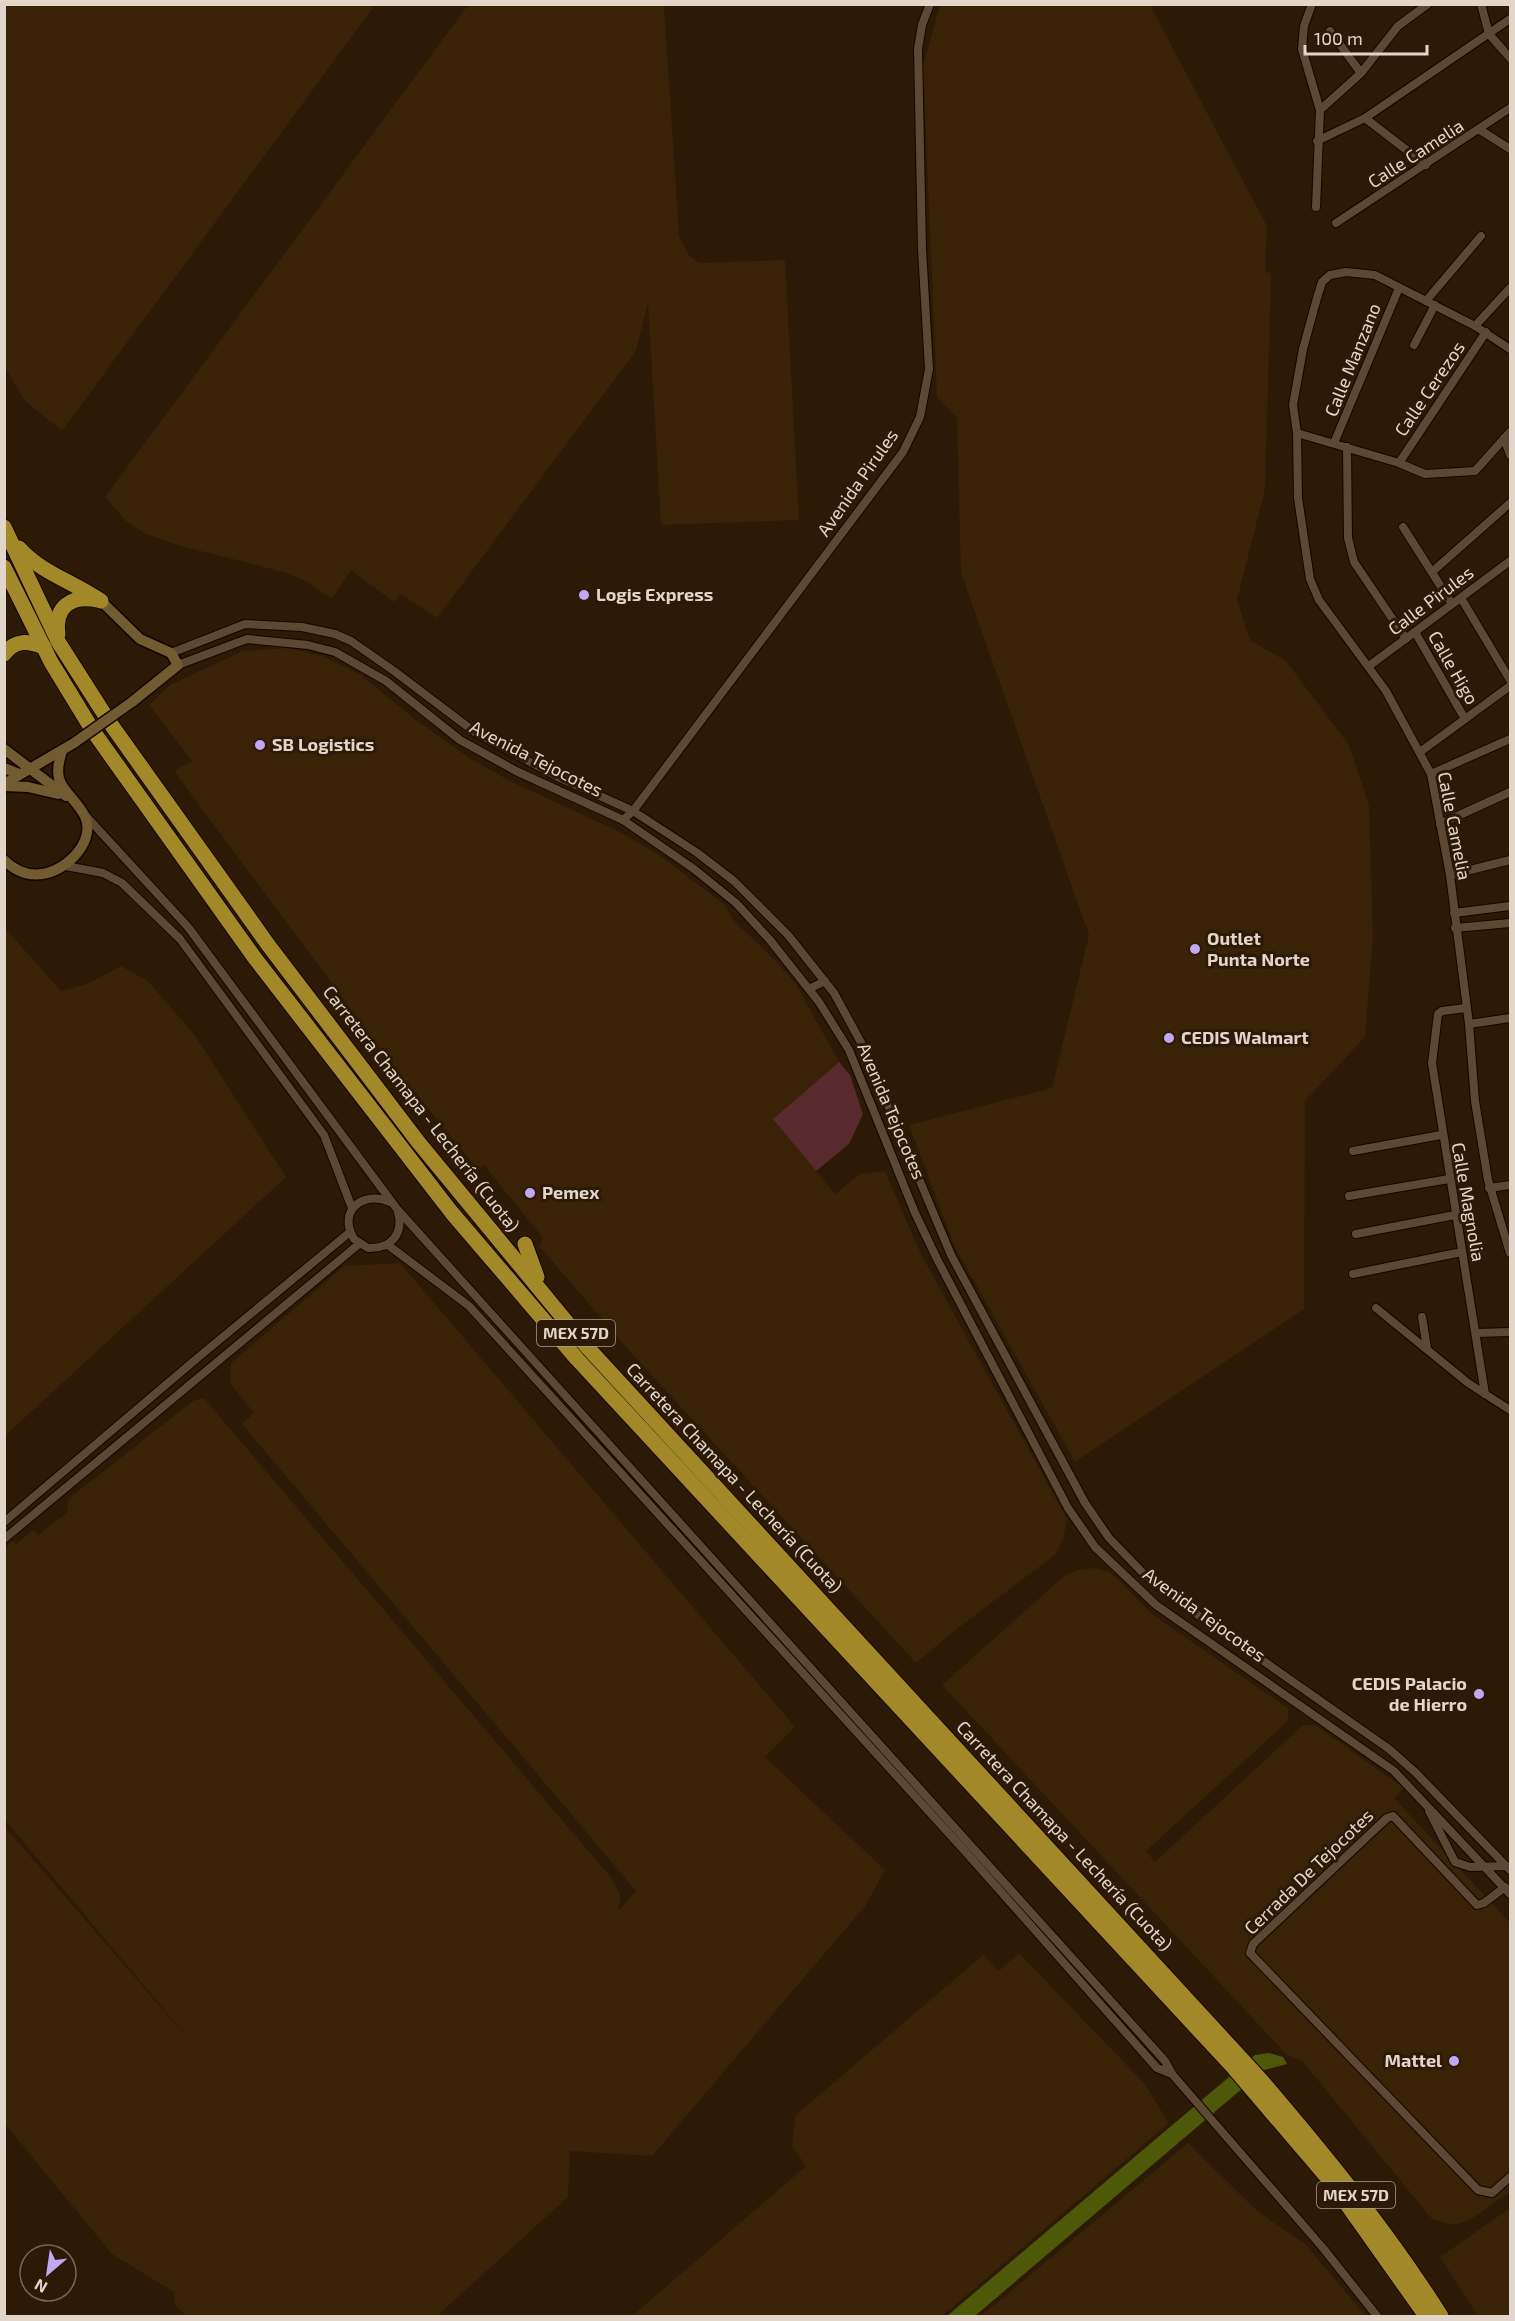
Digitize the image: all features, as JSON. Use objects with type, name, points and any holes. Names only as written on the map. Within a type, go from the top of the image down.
[{"type":"highway","points":[[6,531],[36,564],[82,588],[101,601]]},
{"type":"highway","name":"Carretera Chamapa - Lechería (Cuota)","points":[[6,531],[59,643],[110,723],[255,926],[419,1143],[588,1348],[1237,2062],[1331,2182],[1426,2316]]},
{"type":"highway","name":"Carretera Chamapa - Lechería (Cuota)","points":[[4,567],[44,647],[93,731],[268,975],[452,1213],[585,1368],[1237,2062]]},
{"type":"highway","points":[[59,643],[56,622],[63,607],[79,598],[101,601]]},
{"type":"highway","points":[[4,654],[19,642],[29,642],[44,647]]},
{"type":"highway","points":[[419,1143],[445,1168],[465,1179]]},
{"type":"highway","points":[[525,1244],[538,1278],[568,1316],[588,1348]]},
{"type":"highway","name":"Carretera Chamapa - Lechería (Cuota)","points":[[1256,2085],[1341,2174],[1416,2277],[1441,2316]]},
{"type":"main road","points":[[101,601],[140,639],[171,653],[178,665]]},
{"type":"main road","name":"Avenida Tejocotes","points":[[4,785],[74,743],[132,702],[178,665]]},
{"type":"main road","points":[[4,749],[69,798],[84,814],[86,828],[82,844],[66,866],[40,874],[24,874],[4,860]]},
{"type":"main road","points":[[62,751],[59,776],[69,798]]},
{"type":"main road","points":[[4,768],[19,774]]},
{"type":"main road","points":[[4,785],[45,790],[69,798]]},
{"type":"street","name":"Avenida Pirules","points":[[623,820],[633,811],[903,452],[920,417],[929,369],[922,237],[918,50],[922,25],[930,4]]},
{"type":"street","points":[[1312,4],[1304,26],[1302,49],[1320,110],[1316,207]]},
{"type":"street","points":[[1320,110],[1361,73],[1398,26],[1428,4]]},
{"type":"street","points":[[1481,4],[1489,34],[1510,58]]},
{"type":"street","points":[[1317,141],[1365,118],[1510,19]]},
{"type":"street","points":[[1330,31],[1361,73]]},
{"type":"street","name":"Calle Camelia","points":[[1336,223],[1480,130],[1510,108]]},
{"type":"street","points":[[1365,118],[1426,165]]},
{"type":"street","points":[[1480,130],[1510,149]]},
{"type":"street","points":[[1426,301],[1481,236]]},
{"type":"street","name":"Calle Camelia","points":[[1399,288],[1375,275],[1346,272],[1330,275],[1322,282],[1294,390],[1298,498],[1310,579],[1319,600],[1386,690],[1431,774],[1450,875],[1468,1024],[1474,1101],[1490,1188],[1510,1253]]},
{"type":"street","points":[[1399,288],[1486,332],[1510,349]]},
{"type":"street","name":"Calle Manzano","points":[[1334,443],[1399,288]]},
{"type":"street","points":[[1475,326],[1510,288]]},
{"type":"street","points":[[1414,345],[1435,305]]},
{"type":"street","name":"Calle Cerezos","points":[[1400,463],[1486,332]]},
{"type":"street","points":[[1296,433],[1400,463],[1425,474],[1475,471],[1507,435]]},
{"type":"street","points":[[1507,435],[1510,455]]},
{"type":"street","points":[[1347,447],[1348,538],[1354,562],[1406,639]]},
{"type":"street","points":[[1432,572],[1510,503]]},
{"type":"street","points":[[1403,527],[1452,604]]},
{"type":"street","name":"Calle Pirules","points":[[1369,666],[1510,564]]},
{"type":"street","points":[[1461,598],[1510,680]]},
{"type":"street","name":"Avenida Tejocotes","points":[[171,653],[244,624],[302,627],[335,634],[351,641],[394,671],[476,733],[558,777],[633,811],[696,852],[734,881],[788,935],[825,981],[864,1048],[951,1255],[1085,1503],[1109,1538],[1144,1574],[1184,1606],[1389,1749],[1415,1772],[1509,1868]]},
{"type":"street","name":"Calle Higo","points":[[1415,632],[1465,719]]},
{"type":"street","name":"Avenida Tejocotes","points":[[178,665],[248,639],[308,645],[335,652],[386,681],[460,740],[516,771],[623,820],[694,869],[736,903],[770,940],[809,989],[849,1050],[915,1213],[937,1259],[1068,1508],[1095,1547],[1156,1605],[1394,1771],[1508,1891]]},
{"type":"street","points":[[1420,752],[1510,686]]},
{"type":"street","points":[[1431,774],[1510,739]]},
{"type":"street","points":[[1440,824],[1510,792]]},
{"type":"street","points":[[84,814],[188,927],[397,1209],[1165,2061],[1172,2074],[1216,2122],[1377,2316]]},
{"type":"street","points":[[1450,875],[1510,860]]},
{"type":"street","points":[[66,866],[103,873],[122,883],[180,939],[324,1135],[352,1208]]},
{"type":"street","points":[[1454,913],[1510,906]]},
{"type":"street","points":[[1455,928],[1510,923]]},
{"type":"street","points":[[809,989],[825,981]]},
{"type":"street","name":"Calle Magnolia","points":[[1466,1008],[1442,1011],[1438,1014],[1432,1063],[1441,1135],[1485,1394]]},
{"type":"street","points":[[1468,1024],[1510,1018]]},
{"type":"street","points":[[1353,1150],[1441,1135]]},
{"type":"street","points":[[1349,1196],[1449,1179]]},
{"type":"street","points":[[1490,1188],[1510,1185]]},
{"type":"street","points":[[391,1202],[378,1196],[363,1199],[352,1208],[348,1220],[350,1232],[359,1244],[378,1249],[388,1245],[397,1236],[401,1223],[397,1209]]},
{"type":"street","points":[[1356,1234],[1455,1215]]},
{"type":"street","points":[[4,1522],[350,1232]]},
{"type":"street","points":[[4,1539],[359,1244]]},
{"type":"street","points":[[388,1245],[469,1306],[955,1840],[1157,2068],[1172,2074]]},
{"type":"street","points":[[1353,1274],[1462,1252]]},
{"type":"street","points":[[1376,1308],[1468,1383],[1510,1410]]},
{"type":"street","points":[[1422,1317],[1427,1348]]},
{"type":"street","points":[[1476,1333],[1510,1332]]},
{"type":"street","points":[[1425,1803],[1455,1862],[1470,1867],[1484,1865],[1509,1868]]},
{"type":"street","name":"Cerrada De Tejocotes","points":[[1508,1891],[1477,1905],[1394,1816],[1387,1818],[1253,1944],[1250,1953],[1478,2190],[1492,2193],[1510,2177]]},
{"type":"shaded area","points":[[4,5],[375,5],[62,431],[24,400],[5,367]]},
{"type":"shaded area","points":[[468,5],[664,5],[679,236],[689,255],[699,263],[785,260],[799,520],[661,525],[648,303],[636,351],[437,618],[401,594],[394,602],[351,570],[332,599],[304,580],[287,573],[177,545],[144,533],[126,521],[105,497]]},
{"type":"shaded area","points":[[940,5],[1150,5],[1267,226],[1265,271],[1271,274],[1265,489],[1237,600],[1250,640],[1286,661],[1349,745],[1369,805],[1373,937],[1365,1037],[1305,1101],[1304,1309],[1075,1462],[955,1247],[909,1125],[1052,1088],[1089,935],[961,573],[957,418],[937,397],[923,66]]},
{"type":"shaded area","points":[[288,648],[323,656],[361,675],[417,721],[471,759],[510,781],[620,832],[662,857],[724,904],[735,922],[796,984],[839,1062],[773,1119],[835,1194],[860,1174],[885,1171],[921,1254],[1067,1519],[1063,1540],[1055,1555],[954,1631],[916,1663],[635,1357],[539,1246],[543,1238],[484,1165],[478,1170],[382,1051],[174,771],[192,761],[149,705],[170,685],[243,651]]},
{"type":"shaded area","points":[[4,927],[61,991],[87,984],[121,966],[148,981],[194,1034],[286,1177],[5,1436]]},
{"type":"shaded area","points":[[839,1062],[850,1075],[863,1114],[849,1144],[816,1171],[773,1119]]},
{"type":"shaded area","points":[[400,1263],[795,1727],[765,1757],[885,1870],[866,1905],[652,2156],[570,2151],[568,2197],[437,2316],[186,2316],[175,2305],[174,2292],[112,2254],[5,2124],[5,1827],[198,2050],[5,1820],[5,1548],[13,1541],[16,1544],[33,1530],[38,1535],[67,1513],[68,1499],[193,1401],[204,1398],[613,1880],[621,1897],[618,1911],[636,1891],[242,1424],[254,1413],[230,1383],[231,1363],[344,1266]]},
{"type":"shaded area","points":[[1092,1568],[1110,1572],[1152,1614],[1289,1709],[1288,1721],[1146,1851],[1155,1862],[1303,1725],[1315,1725],[1404,1788],[1394,1798],[1510,1923],[1510,2192],[1470,2220],[1455,2225],[1432,2219],[1302,2061],[1287,2055],[942,1685],[1062,1578],[1076,1570]]},
{"type":"shaded area","points":[[1019,1953],[1144,2083],[1169,2123],[942,2316],[632,2316],[806,2166],[792,2146],[796,2115],[983,1955],[999,1971]]},
{"type":"shaded area","points":[[1269,2053],[1283,2057],[1287,2064],[1264,2070],[975,2316],[947,2316],[1255,2055]]},
{"type":"shaded area","points":[[1188,2143],[1256,2210],[1306,2245],[1366,2316],[981,2316]]},
{"type":"shaded area","points":[[1510,2208],[1510,2316],[1478,2316],[1440,2257]]},
{"type":"place","name":"Logis Express","points":[[584,595]]},
{"type":"place","name":"SB Logistics","points":[[260,745]]},
{"type":"place","name":"Outlet Punta Norte","points":[[1195,949]]},
{"type":"place","name":"CEDIS Walmart","points":[[1169,1038]]},
{"type":"place","name":"Pemex","points":[[530,1193]]},
{"type":"place","name":"CEDIS Palacio de Hierro","points":[[1479,1694]]},
{"type":"place","name":"Mattel","points":[[1454,2061]]}]
